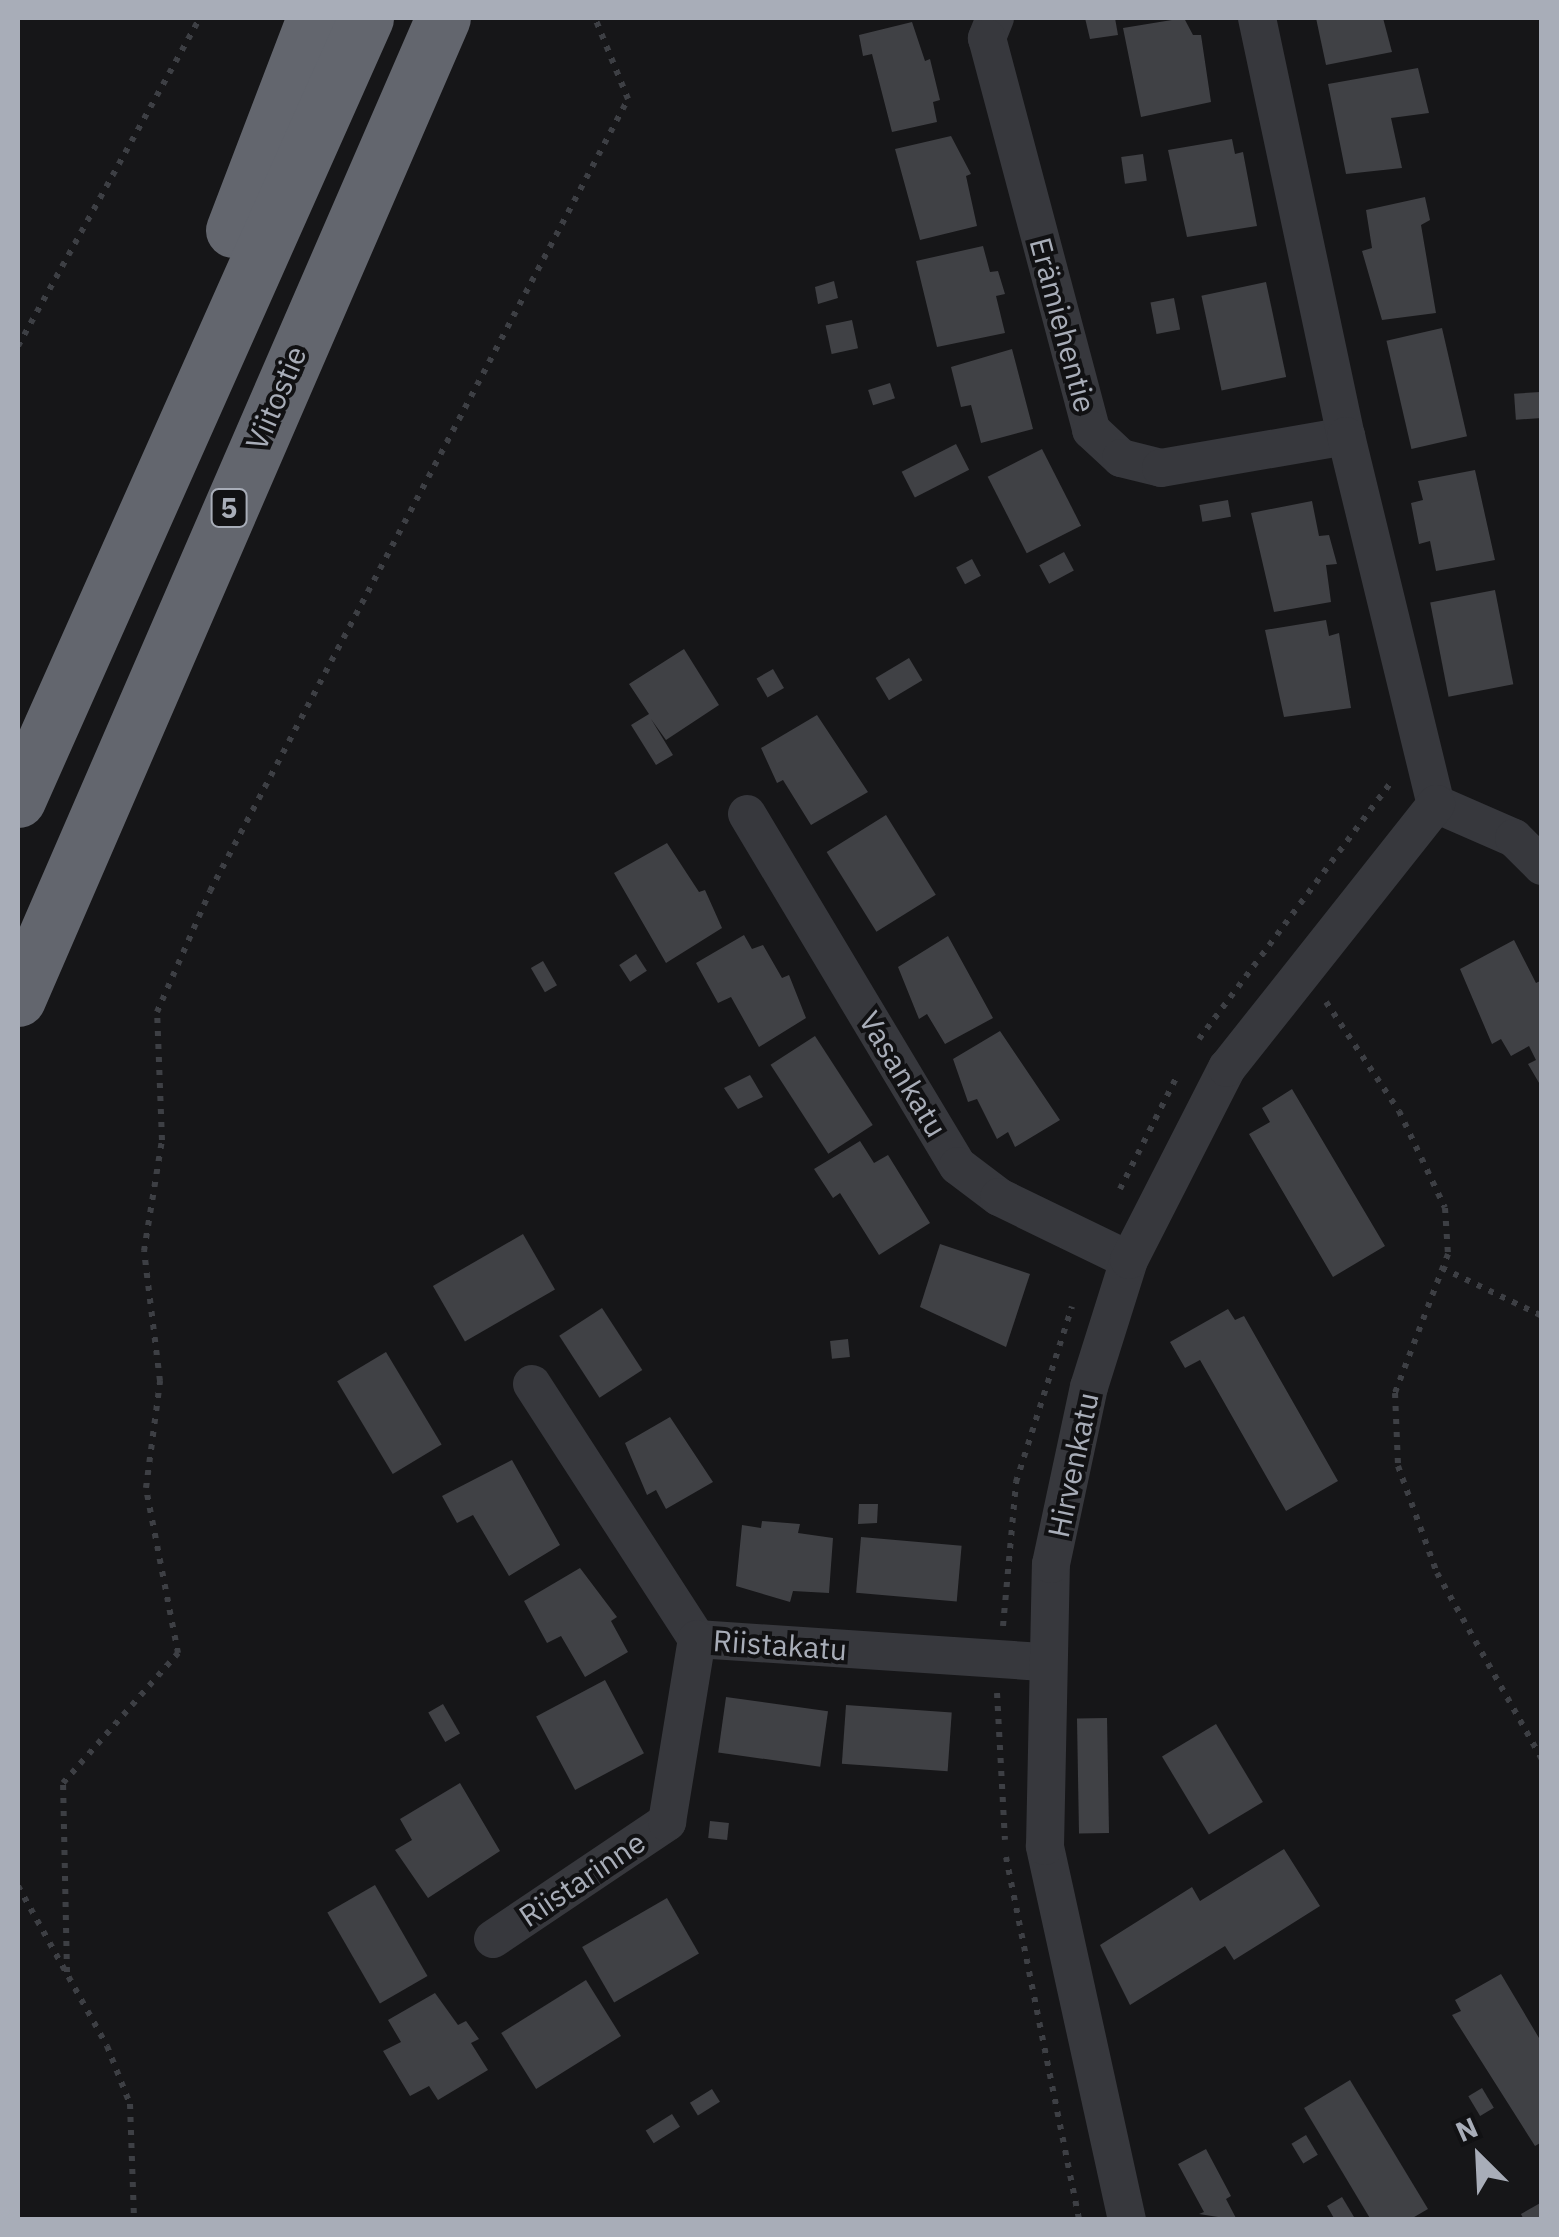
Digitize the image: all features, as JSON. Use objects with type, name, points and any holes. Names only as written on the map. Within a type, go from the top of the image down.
[{"type":"highway","points":[[89,638],[198,324],[314,18]]},
{"type":"highway","points":[[18,800],[366,18]]},
{"type":"highway","name":"Viitostie","points":[[18,999],[443,18]]},
{"type":"street","name":"Erämiehentie","points":[[995,18],[987,38],[1091,430],[1121,458],[1162,468],[1346,436]]},
{"type":"street","points":[[1257,18],[1346,436],[1436,804],[1514,838],[1542,866]]},
{"type":"street","name":"Hirvenkatu","points":[[1126,2220],[1045,1846],[1046,1662],[1059,1529],[1089,1387],[1129,1260],[1227,1068],[1295,977],[1436,804]]},
{"type":"street","name":"Vasankatu","points":[[747,814],[958,1166],[999,1198],[1129,1260]]},
{"type":"street","name":"Riistakatu","points":[[532,1384],[697,1639],[1046,1662]]},
{"type":"street","name":"Riistarinne","points":[[493,1940],[667,1822],[697,1639]]},
{"type":"path","points":[[18,346],[200,18]]},
{"type":"path","points":[[66,1972],[63,1783],[178,1653],[146,1488],[160,1381],[144,1251],[162,1140],[156,1012],[210,891],[628,100],[595,18]]},
{"type":"path","points":[[1295,977],[1327,1003],[1398,1110],[1445,1208],[1442,1268],[1395,1393],[1398,1466],[1437,1573],[1542,1760]]},
{"type":"path","points":[[1442,1268],[1542,1316]]},
{"type":"path","points":[[18,1886],[66,1972],[130,2104],[134,2220]]},
{"type":"building","points":[[1085,18],[1115,18],[1118,35],[1090,39]]},
{"type":"building","points":[[1184,18],[1193,35],[1201,35],[1211,102],[1141,117],[1123,28]]},
{"type":"building","points":[[1316,18],[1383,18],[1392,52],[1326,65]]},
{"type":"building","points":[[912,22],[925,61],[930,59],[940,100],[933,102],[937,122],[892,132],[872,54],[863,56],[859,35]]},
{"type":"building","points":[[1418,68],[1429,113],[1391,118],[1402,168],[1346,174],[1328,84]]},
{"type":"building","points":[[951,136],[971,174],[966,176],[977,226],[920,240],[895,149]]},
{"type":"building","points":[[1232,139],[1235,154],[1243,152],[1257,226],[1187,237],[1168,150]]},
{"type":"building","points":[[1143,154],[1147,181],[1125,184],[1121,157]]},
{"type":"building","points":[[1425,197],[1430,220],[1421,225],[1436,313],[1382,320],[1362,251],[1372,248],[1366,210]]},
{"type":"building","points":[[983,246],[990,272],[998,271],[1005,294],[996,296],[1005,333],[937,347],[916,261]]},
{"type":"building","points":[[834,281],[838,298],[818,304],[815,287]]},
{"type":"building","points":[[1266,282],[1286,377],[1222,391],[1201,296]]},
{"type":"building","points":[[1174,298],[1180,329],[1157,334],[1150,303]]},
{"type":"building","points":[[852,320],[858,348],[832,354],[826,326]]},
{"type":"building","points":[[1442,328],[1467,436],[1411,449],[1386,341]]},
{"type":"building","points":[[1012,349],[1033,429],[981,443],[971,405],[961,407],[951,367]]},
{"type":"building","points":[[890,383],[895,398],[873,405],[868,390]]},
{"type":"building","points":[[1540,392],[1542,418],[1516,420],[1514,394]]},
{"type":"building","points":[[956,444],[969,470],[915,498],[902,472]]},
{"type":"building","points":[[1042,449],[1081,526],[1027,553],[988,477]]},
{"type":"building","points":[[1475,470],[1495,560],[1436,571],[1430,541],[1419,544],[1411,503],[1423,500],[1418,481]]},
{"type":"building","points":[[1228,500],[1231,517],[1202,522],[1199,505]]},
{"type":"building","points":[[1312,501],[1319,536],[1329,535],[1337,564],[1326,565],[1331,602],[1274,612],[1251,513]]},
{"type":"building","points":[[1064,552],[1074,571],[1049,584],[1039,565]]},
{"type":"building","points":[[972,559],[981,576],[965,584],[956,567]]},
{"type":"building","points":[[1495,590],[1513,684],[1449,697],[1430,603]]},
{"type":"building","points":[[1326,620],[1329,636],[1339,633],[1351,708],[1284,717],[1265,630]]},
{"type":"building","points":[[684,649],[719,705],[666,740],[651,719],[673,755],[656,765],[631,725],[649,714],[629,684]]},
{"type":"building","points":[[909,658],[922,680],[889,700],[876,678]]},
{"type":"building","points":[[773,669],[784,688],[768,698],[757,678]]},
{"type":"building","points":[[817,715],[868,792],[811,825],[783,780],[777,783],[761,748]]},
{"type":"building","points":[[886,815],[936,895],[876,932],[827,852]]},
{"type":"building","points":[[667,843],[699,892],[705,890],[722,928],[666,963],[614,873]]},
{"type":"building","points":[[744,935],[752,949],[763,945],[782,978],[789,975],[806,1018],[759,1047],[731,997],[718,1003],[696,963]]},
{"type":"building","points":[[948,936],[993,1018],[945,1044],[927,1014],[919,1019],[898,967]]},
{"type":"building","points":[[1514,940],[1536,983],[1542,980],[1542,1088],[1528,1064],[1536,1060],[1529,1046],[1511,1056],[1501,1039],[1492,1044],[1460,969]]},
{"type":"building","points":[[636,954],[647,971],[630,982],[619,965]]},
{"type":"building","points":[[543,961],[557,985],[545,992],[531,968]]},
{"type":"building","points":[[1000,1031],[1060,1120],[1015,1147],[1008,1132],[997,1139],[977,1099],[968,1102],[953,1059]]},
{"type":"building","points":[[815,1036],[873,1125],[828,1154],[771,1065]]},
{"type":"building","points":[[750,1075],[763,1097],[738,1109],[724,1088]]},
{"type":"building","points":[[1292,1089],[1385,1246],[1333,1277],[1249,1134],[1270,1122],[1262,1108]]},
{"type":"building","points":[[860,1141],[874,1163],[888,1155],[930,1223],[879,1255],[840,1193],[833,1198],[814,1169]]},
{"type":"building","points":[[523,1234],[555,1289],[465,1341],[433,1286]]},
{"type":"building","points":[[940,1244],[1030,1274],[1006,1347],[920,1307]]},
{"type":"building","points":[[602,1308],[642,1370],[600,1398],[559,1336]]},
{"type":"building","points":[[1228,1309],[1235,1320],[1244,1316],[1338,1481],[1286,1511],[1200,1360],[1185,1368],[1170,1342]]},
{"type":"building","points":[[848,1339],[850,1357],[832,1359],[830,1341]]},
{"type":"building","points":[[386,1352],[442,1445],[393,1474],[337,1381]]},
{"type":"building","points":[[670,1417],[713,1482],[666,1509],[656,1490],[647,1495],[625,1443]]},
{"type":"building","points":[[512,1460],[560,1545],[509,1576],[473,1515],[457,1523],[442,1496]]},
{"type":"building","points":[[859,1504],[878,1504],[877,1523],[858,1524]]},
{"type":"building","points":[[762,1521],[800,1524],[798,1533],[833,1538],[829,1593],[793,1591],[790,1602],[736,1586],[742,1525],[761,1528]]},
{"type":"building","points":[[861,1537],[962,1546],[957,1602],[856,1593]]},
{"type":"building","points":[[580,1568],[617,1617],[611,1621],[628,1652],[585,1677],[561,1636],[547,1643],[524,1601]]},
{"type":"building","points":[[605,1680],[644,1753],[575,1790],[536,1717]]},
{"type":"building","points":[[726,1697],[828,1711],[820,1767],[718,1752]]},
{"type":"building","points":[[443,1704],[460,1733],[445,1742],[428,1712]]},
{"type":"building","points":[[846,1705],[952,1712],[948,1771],[842,1764]]},
{"type":"building","points":[[1107,1718],[1109,1833],[1079,1834],[1077,1719]]},
{"type":"building","points":[[1216,1724],[1263,1802],[1209,1834],[1162,1756]]},
{"type":"building","points":[[460,1783],[500,1851],[428,1898],[395,1850],[412,1840],[400,1819]]},
{"type":"building","points":[[710,1821],[729,1823],[727,1840],[708,1838]]},
{"type":"building","points":[[1284,1849],[1320,1906],[1234,1960],[1225,1946],[1130,2005],[1100,1945],[1192,1887],[1200,1901]]},
{"type":"building","points":[[375,1885],[428,1976],[380,2003],[327,1912]]},
{"type":"building","points":[[667,1898],[699,1953],[614,2002],[582,1947]]},
{"type":"building","points":[[1501,1974],[1542,2043],[1542,2142],[1535,2146],[1452,2015],[1461,2011],[1455,2000]]},
{"type":"building","points":[[586,1980],[621,2036],[536,2089],[501,2033]]},
{"type":"building","points":[[435,1993],[458,2025],[466,2021],[479,2039],[471,2043],[488,2070],[438,2100],[429,2086],[410,2096],[383,2051],[401,2042],[388,2020]]},
{"type":"building","points":[[1350,2080],[1428,2209],[1409,2220],[1371,2220],[1304,2108]]},
{"type":"building","points":[[1482,2088],[1494,2108],[1480,2116],[1468,2096]]},
{"type":"building","points":[[712,2089],[720,2102],[698,2115],[690,2103]]},
{"type":"building","points":[[672,2114],[680,2127],[654,2143],[646,2130]]},
{"type":"building","points":[[1306,2135],[1318,2155],[1303,2163],[1291,2144]]},
{"type":"building","points":[[1206,2149],[1231,2196],[1226,2199],[1237,2220],[1199,2214],[1204,2212],[1178,2164]]},
{"type":"building","points":[[1342,2197],[1354,2217],[1350,2220],[1335,2220],[1327,2206]]},
{"type":"building","points":[[1542,2202],[1542,2220],[1524,2220],[1521,2214]]}]
